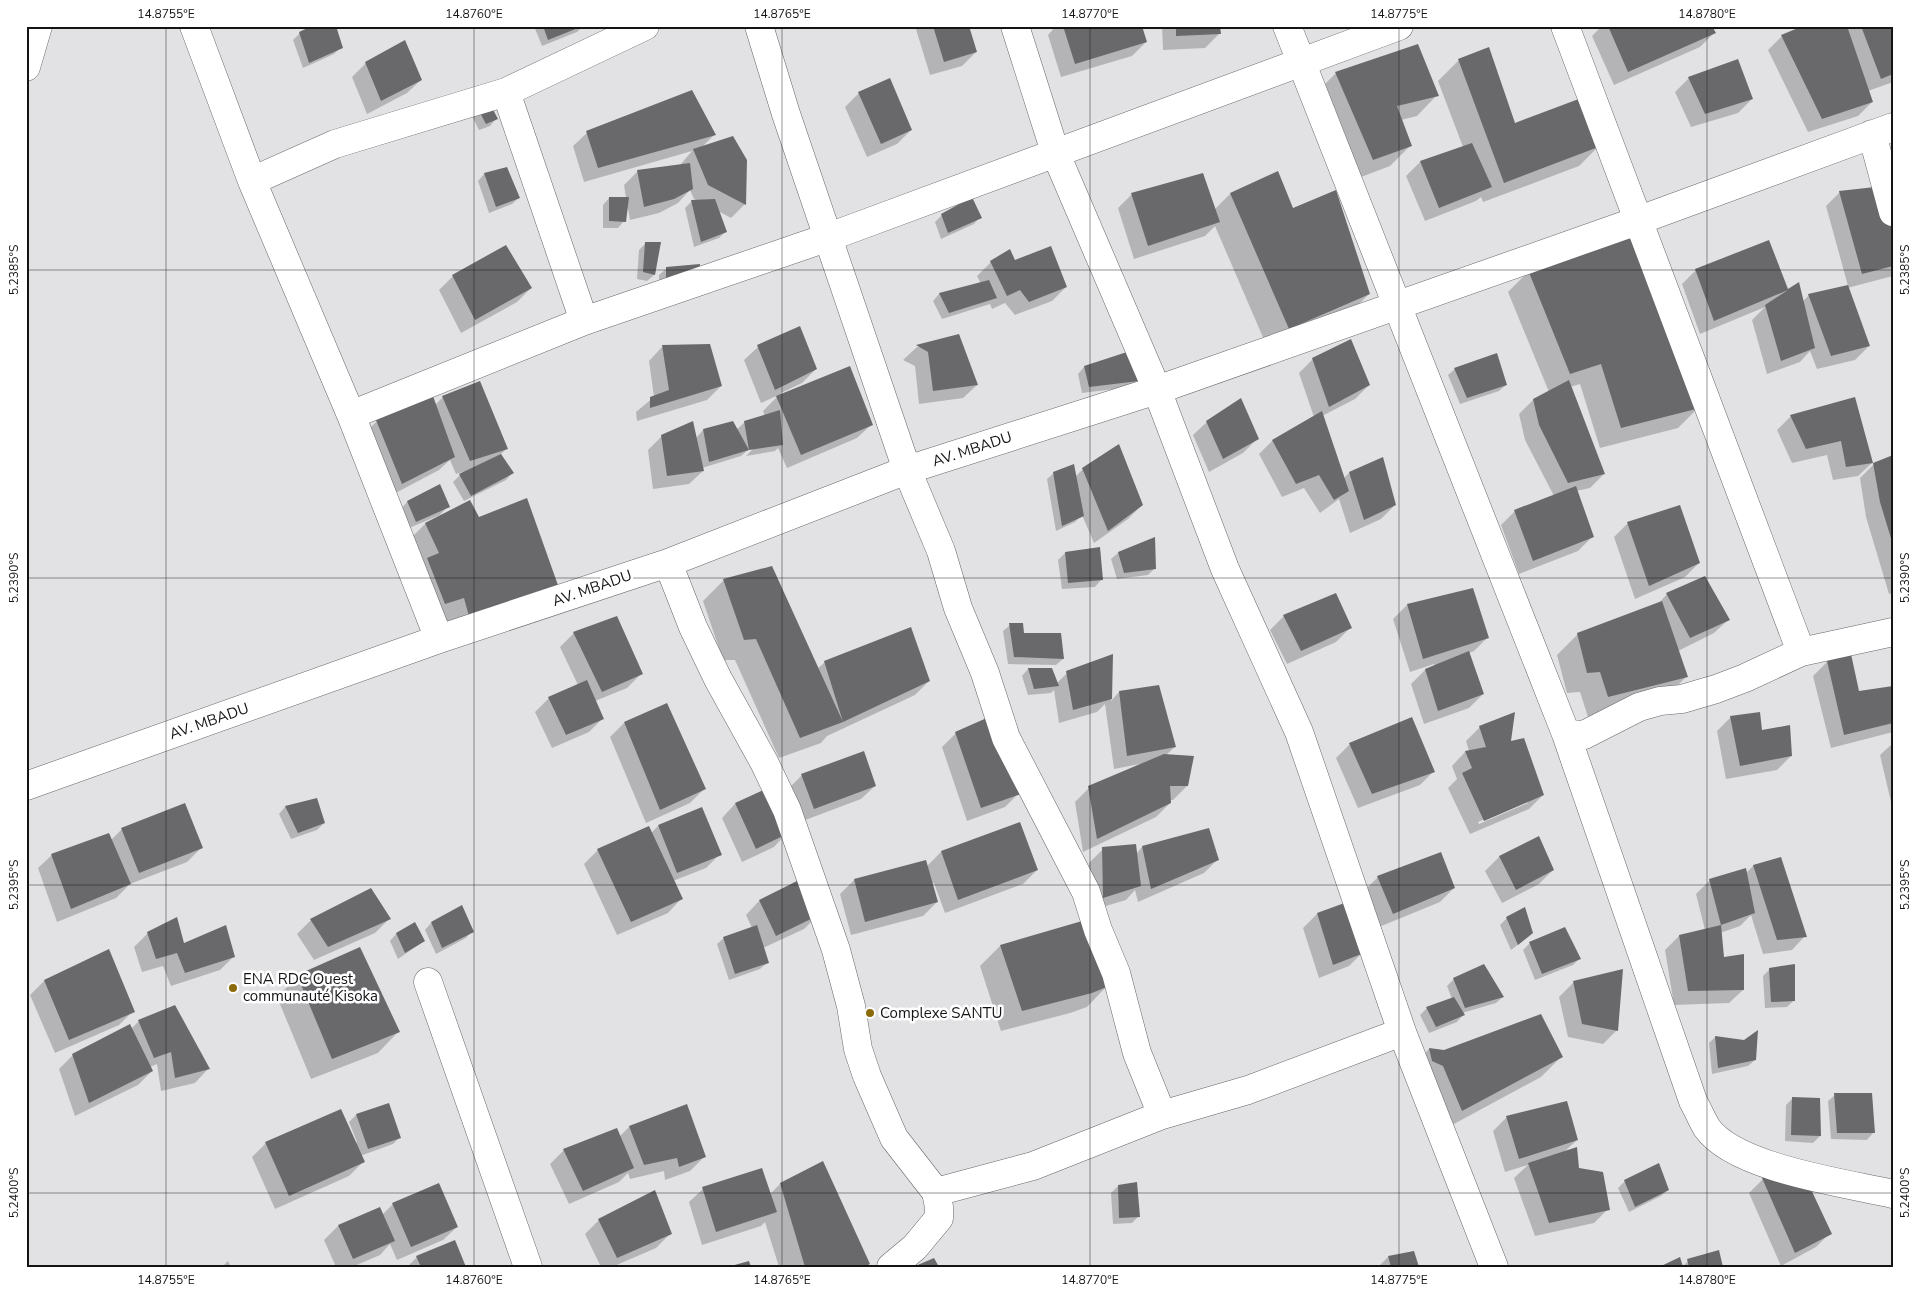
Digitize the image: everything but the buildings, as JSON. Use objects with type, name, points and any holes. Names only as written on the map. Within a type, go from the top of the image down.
[{"type":"street","points":[[26,67],[38,26]]},
{"type":"street","points":[[194,26],[252,181],[351,415],[439,640]]},
{"type":"street","points":[[252,181],[334,144],[506,92],[645,26]]},
{"type":"street","points":[[759,26],[786,114],[907,470],[941,551],[958,608],[985,673],[1006,738],[1086,892],[1098,930],[1116,973],[1137,1053],[1162,1115]]},
{"type":"street","points":[[1015,26],[1055,152],[1157,390],[1225,569],[1299,732],[1402,1032],[1494,1267]]},
{"type":"street","points":[[1287,26],[1566,734],[1693,1101],[1708,1129],[1737,1152],[1767,1165],[1893,1194]]},
{"type":"street","points":[[351,415],[584,322],[829,237],[1398,26]]},
{"type":"street","points":[[1565,26],[1801,652]]},
{"type":"street","points":[[506,92],[584,322]]},
{"type":"street","points":[[1882,130],[1893,212]]},
{"type":"street","name":"AV. MBADU","points":[[26,786],[439,640],[668,563],[907,470],[1157,390],[1637,221],[1882,130]]},
{"type":"street","points":[[668,563],[693,626],[718,679],[764,762],[787,810],[836,950],[851,1006],[858,1049],[867,1076],[894,1138],[936,1192],[939,1218],[915,1246],[891,1267]]},
{"type":"street","points":[[1566,734],[1584,735],[1639,707],[1716,689],[1801,652],[1893,632]]},
{"type":"street","points":[[428,982],[528,1267]]},
{"type":"street","points":[[936,1192],[1033,1166],[1162,1115],[1248,1090],[1402,1032]]},
{"type":"place","name":"ENA RDC Ouest communauté Kisoka","points":[[233,988]]},
{"type":"place","name":"Complexe SANTU","points":[[870,1013]]}]
